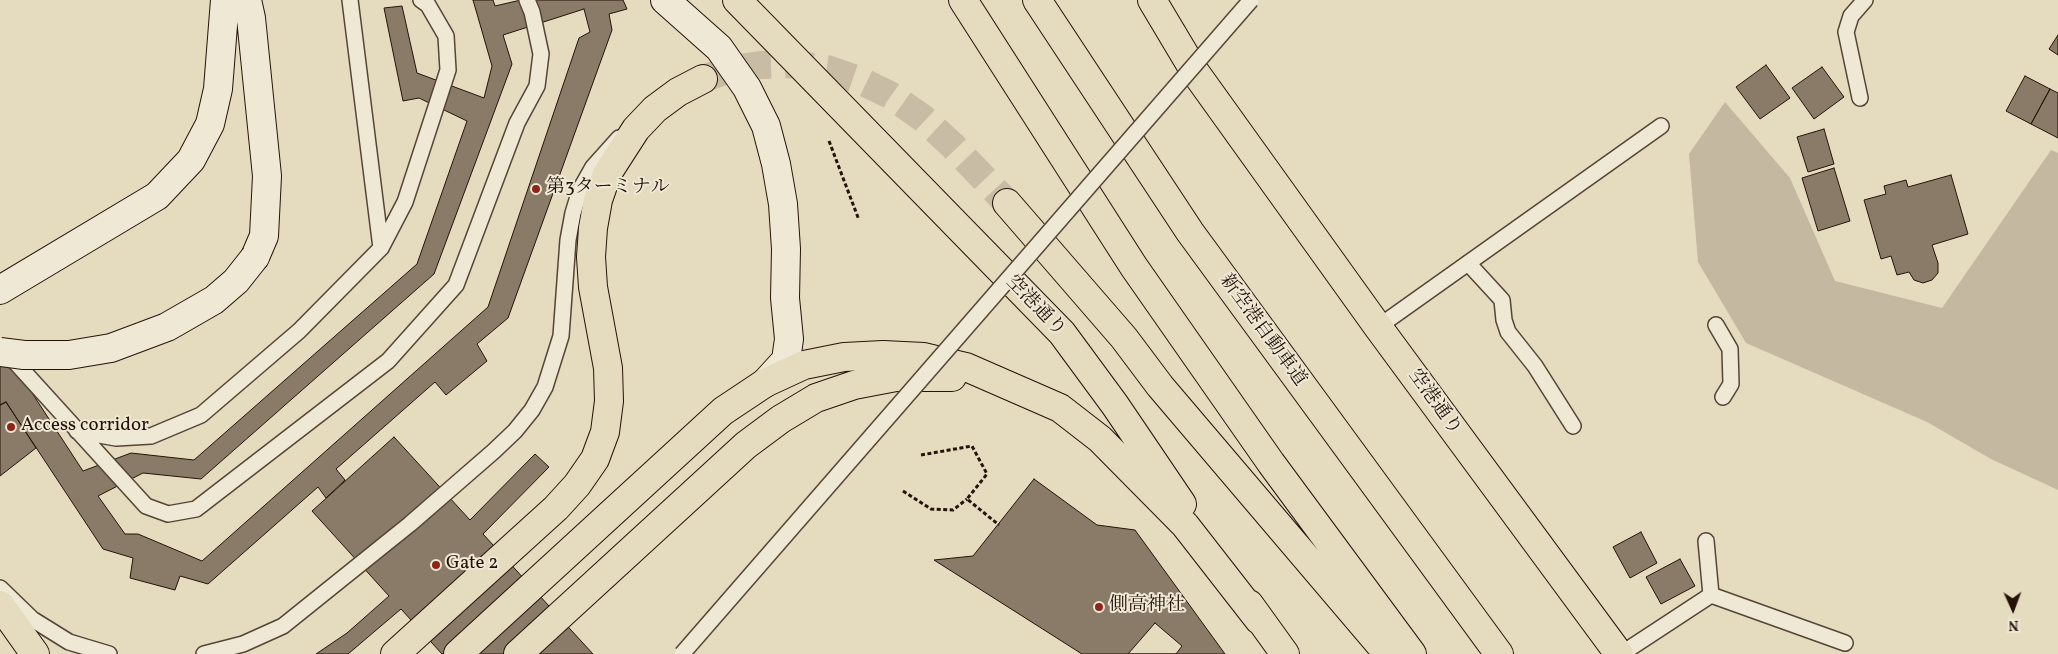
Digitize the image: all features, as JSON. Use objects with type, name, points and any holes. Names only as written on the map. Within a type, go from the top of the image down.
[{"type":"highway","name":"空港通り","points":[[738,0],[1062,334],[1115,405],[1259,620],[1285,654]]},
{"type":"highway","points":[[963,0],[1134,267],[1270,463],[1412,654]]},
{"type":"highway","name":"新空港自動車道","points":[[1037,0],[1190,232],[1325,419],[1499,654]]},
{"type":"highway","name":"空港通り","points":[[1152,0],[1195,72],[1378,327],[1620,654]]},
{"type":"highway","points":[[395,654],[556,508],[577,485],[595,459],[605,432],[609,401],[608,368],[593,287],[591,257],[593,228],[598,200],[607,174],[620,151],[636,129],[655,109],[678,92],[703,79]]},
{"type":"highway","points":[[1007,203],[1124,338],[1166,394],[1388,654]]},
{"type":"highway","points":[[458,654],[723,411],[765,383],[804,365],[844,357],[882,355],[924,357],[966,367],[1060,408],[1100,439],[1185,525],[1259,620]]},
{"type":"highway","points":[[518,654],[746,445],[781,419],[816,398],[854,385],[896,377],[936,376],[974,378],[1019,389]]},
{"type":"highway","points":[[0,605],[35,654]]},
{"type":"highway","points":[[0,638],[20,654]]},
{"type":"street","points":[[0,290],[157,196],[191,160],[210,124],[218,89],[225,0]]},
{"type":"street","points":[[0,352],[24,355],[69,355],[119,345],[167,327],[214,300],[236,281],[255,257],[264,236],[267,176],[251,18],[247,0]]},
{"type":"street","points":[[665,0],[719,48],[747,88],[766,126],[776,164],[783,204],[786,249],[785,298],[789,339],[786,360],[765,383]]},
{"type":"lane","points":[[350,0],[382,248]]},
{"type":"lane","points":[[76,431],[116,438],[151,436],[201,415],[299,331],[382,248],[405,202],[448,70],[446,36],[428,6],[421,0]]},
{"type":"lane","points":[[0,345],[146,506],[168,514],[196,509],[388,361],[456,285],[517,123],[537,86],[541,54],[532,12],[527,0]]},
{"type":"lane","points":[[682,654],[1251,0]]},
{"type":"lane","points":[[1860,98],[1846,32],[1851,16],[1865,0]]},
{"type":"lane","points":[[204,654],[243,644],[283,626],[410,524],[515,431],[532,410],[545,387],[561,336],[568,240],[580,190],[593,167],[609,146],[655,109]]},
{"type":"lane","points":[[1378,327],[1661,126]]},
{"type":"lane","points":[[1468,264],[1502,300],[1504,320],[1508,332],[1535,366],[1573,426]]},
{"type":"lane","points":[[1716,325],[1730,349],[1731,384],[1723,396]]},
{"type":"lane","points":[[1706,541],[1711,595]]},
{"type":"lane","points":[[0,588],[32,619],[69,642],[109,654]]},
{"type":"lane","points":[[1620,654],[1711,595]]},
{"type":"lane","points":[[1711,595],[1845,643]]},
{"type":"path","points":[[829,140],[859,220]]},
{"type":"path","points":[[903,491],[931,509],[953,510],[967,499],[986,474],[972,446],[921,456]]},
{"type":"path","points":[[967,499],[999,525]]},
{"type":"shaded area","points":[[1725,102],[1790,178],[1835,281],[1942,308],[2051,150],[2058,153],[2058,490],[1991,459],[1927,422],[1746,343],[1698,262],[1689,154]]},
{"type":"building","points":[[473,0],[493,0],[495,6],[521,0],[623,0],[627,9],[609,14],[612,30],[508,318],[477,344],[487,361],[446,395],[435,382],[336,469],[345,480],[326,498],[318,487],[208,584],[180,576],[175,590],[130,578],[133,558],[103,549],[6,402],[0,405],[0,348],[2,347],[83,471],[131,453],[194,460],[417,264],[467,121],[419,98],[403,101],[384,8],[402,6],[417,73],[484,98],[492,66]],"holes":[[[584,9],[590,32],[579,38],[488,307],[202,561],[138,534],[125,534],[98,496],[143,473],[201,479],[434,274],[512,64],[503,35]]]},
{"type":"building","points":[[2058,35],[2058,55],[2049,49]]},
{"type":"building","points":[[1766,65],[1790,98],[1760,119],[1736,87]]},
{"type":"building","points":[[1822,67],[1844,97],[1814,119],[1792,88]]},
{"type":"building","points":[[2025,76],[2050,89],[2031,124],[2006,111]]},
{"type":"building","points":[[2050,89],[2058,93],[2058,138],[2031,124]]},
{"type":"building","points":[[1824,129],[1834,164],[1808,172],[1797,137]]},
{"type":"building","points":[[1834,168],[1850,221],[1818,231],[1802,178]]},
{"type":"building","points":[[1951,175],[1968,234],[1932,245],[1938,263],[1938,273],[1932,280],[1923,283],[1914,280],[1909,272],[1897,275],[1891,256],[1881,259],[1864,200],[1886,194],[1884,186],[1906,180],[1908,187]]},
{"type":"building","name":"Access corridor","points":[[6,402],[36,448],[0,476],[0,405]]},
{"type":"building","name":"Gate 2","points":[[394,437],[470,520],[535,454],[549,467],[483,534],[593,654],[442,654],[401,609],[348,654],[316,654],[347,633],[389,596],[312,511]]},
{"type":"building","name":"側高神社","points":[[1034,479],[1097,525],[1135,530],[1225,654],[1082,654],[934,560],[973,556]]},
{"type":"building","points":[[1641,532],[1657,563],[1630,578],[1613,547]]},
{"type":"building","points":[[1680,559],[1695,586],[1661,604],[1646,577]]},
{"type":"building","name":"側高神社","points":[[1155,623],[1182,646],[1176,654],[1128,654]]},
{"type":"tunnel","points":[[703,79],[727,70],[760,65],[792,64],[827,69],[859,80],[890,95],[924,119],[952,145],[1007,203]]},
{"type":"place","name":"第3ターミナル","points":[[536,189]]},
{"type":"place","name":"Access corridor","points":[[11,427]]},
{"type":"place","name":"Gate 2","points":[[436,565]]},
{"type":"place","name":"側高神社","points":[[1099,607]]}]
